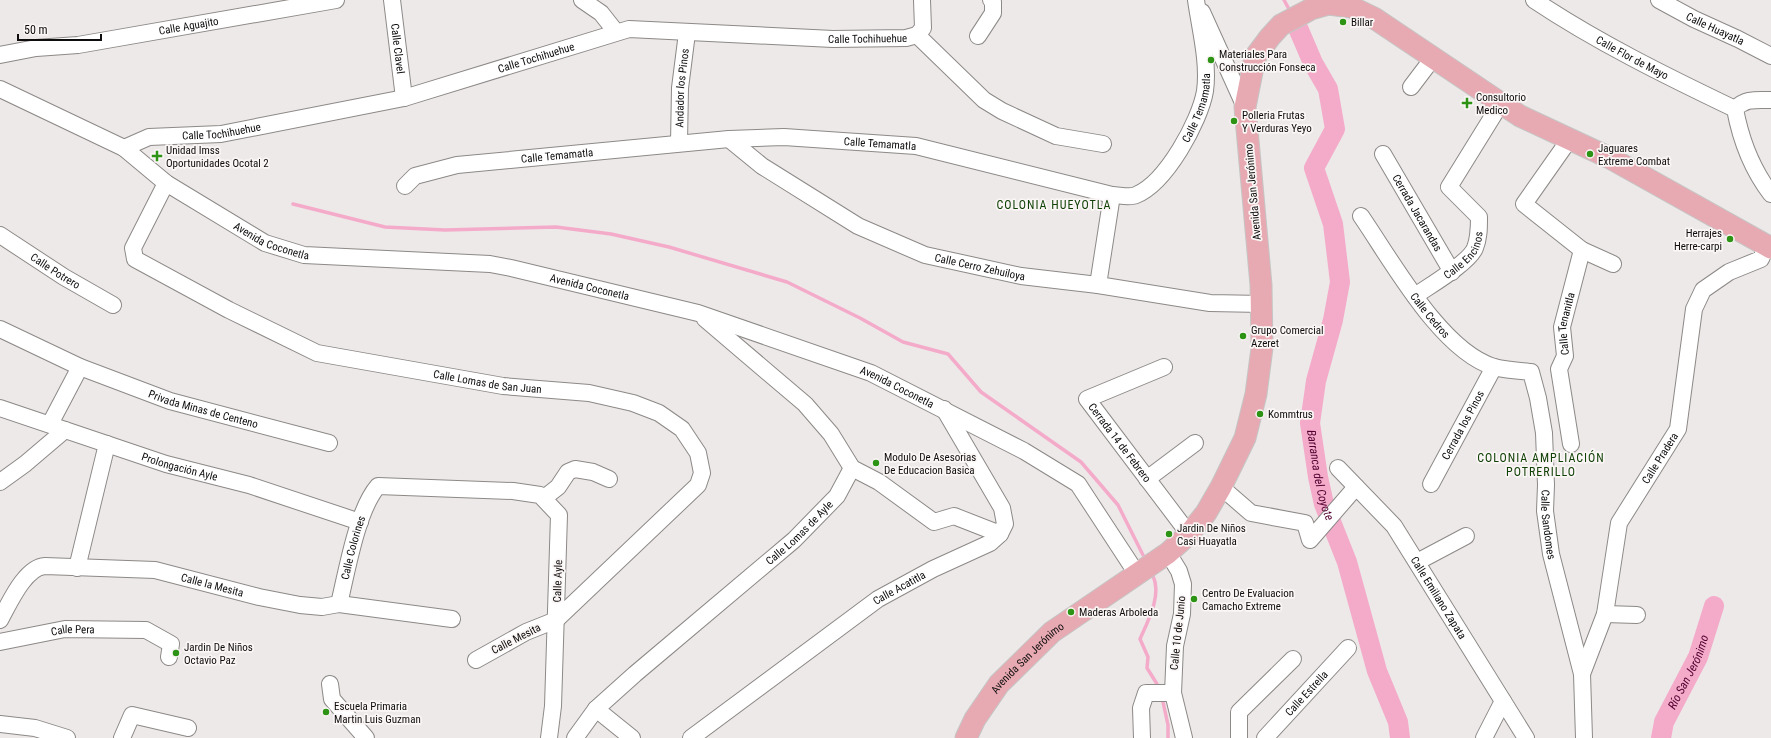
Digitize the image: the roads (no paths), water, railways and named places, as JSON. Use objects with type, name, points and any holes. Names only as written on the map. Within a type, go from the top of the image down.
[{"type":"main road","name":"Avenida San Jerónimo","points":[[966,738],[975,719],[999,684],[1052,632],[1168,553],[1189,534],[1206,513],[1221,487],[1244,438],[1256,394],[1262,348],[1262,304],[1245,107],[1255,57],[1270,36],[1281,25],[1328,2],[1351,7],[1374,18],[1520,116],[1610,158],[1769,247]]},
{"type":"street","name":"Calle Aguajito","points":[[0,55],[36,48],[78,45],[333,0]]},
{"type":"street","name":"Calle Clavel","points":[[392,0],[404,98]]},
{"type":"street","points":[[582,0],[601,13],[616,32]]},
{"type":"street","name":"Calle Tochihuehue","points":[[124,148],[149,136],[220,134],[404,98],[629,29],[833,39],[906,38],[917,35],[924,28],[922,0]]},
{"type":"street","points":[[978,36],[993,13],[993,2],[991,0]]},
{"type":"street","points":[[1196,0],[1245,107]]},
{"type":"street","name":"Calle Temamatla","points":[[405,186],[415,176],[457,165],[679,143],[784,137],[916,146],[1112,195],[1135,196],[1148,188],[1178,152],[1195,124],[1205,91],[1205,62],[1196,0]]},
{"type":"street","name":"Calle Flor de Mayo","points":[[1534,0],[1563,19],[1667,76],[1735,110]]},
{"type":"street","name":"Calle Huayatla","points":[[1659,0],[1694,20],[1738,39],[1771,56]]},
{"type":"street","name":"Andador los Pinos","points":[[679,143],[680,88],[687,33]]},
{"type":"street","points":[[917,35],[984,100],[1002,111],[1056,136],[1103,144]]},
{"type":"street","points":[[1411,87],[1433,58]]},
{"type":"street","name":"Avenida Coconetla","points":[[0,89],[124,148],[166,183],[265,244],[304,255],[490,264],[698,313],[871,373],[1024,451],[1078,484],[1137,574]]},
{"type":"street","points":[[1771,100],[1748,100],[1741,103],[1735,110],[1748,158],[1761,181],[1771,194]]},
{"type":"street","name":"Calle Encinos","points":[[1415,296],[1452,272],[1475,249],[1479,232],[1479,218],[1449,187],[1500,103]]},
{"type":"street","name":"Calle Cerro Zehuiloya","points":[[729,139],[762,166],[858,226],[925,255],[1021,276],[1098,285],[1210,303],[1262,304]]},
{"type":"street","points":[[1570,140],[1524,204],[1582,250],[1613,264]]},
{"type":"street","name":"Cerrada Jacarandas","points":[[1383,154],[1452,272]]},
{"type":"street","name":"Calle Lomas de San Juan","points":[[166,183],[133,248],[135,259],[229,310],[317,353],[503,386],[589,393],[633,403],[659,413],[682,429],[698,453],[702,473],[698,485],[556,620]]},
{"type":"street","points":[[1098,285],[1112,195]]},
{"type":"street","name":"Calle Cedros","points":[[1361,216],[1429,316],[1459,348],[1494,367],[1530,372]]},
{"type":"street","name":"Calle Potrero","points":[[0,235],[64,277],[113,305]]},
{"type":"street","name":"Calle Pradera","points":[[1582,674],[1605,614],[1619,523],[1678,429],[1694,309],[1703,290],[1729,272],[1761,259],[1769,247]]},
{"type":"street","name":"Calle Tenanitla","points":[[1571,444],[1559,369],[1565,356],[1562,326],[1582,250]]},
{"type":"street","points":[[698,313],[805,404],[831,434],[852,468],[879,482],[934,522],[954,516],[1000,534],[1005,524],[1002,508],[944,409]]},
{"type":"street","name":"Privada Minas de Centeno","points":[[0,329],[80,367],[170,401],[329,444]]},
{"type":"street","name":"Cerrada 14 de Febrero","points":[[1164,366],[1087,399],[1189,534]]},
{"type":"street","points":[[50,424],[80,367]]},
{"type":"street","name":"Cerrada los Pinos","points":[[1431,484],[1494,367]]},
{"type":"street","name":"Calle Sandomes","points":[[1530,372],[1538,398],[1544,433],[1546,485],[1545,511],[1551,554],[1582,674]]},
{"type":"street","name":"Prolongación Ayle","points":[[0,408],[166,464],[249,485],[360,522]]},
{"type":"street","points":[[0,482],[25,464],[65,430]]},
{"type":"street","points":[[1147,479],[1195,443]]},
{"type":"street","points":[[77,568],[107,444]]},
{"type":"street","name":"Calle Lomas de Ayle","points":[[574,738],[596,709],[794,540],[837,496],[852,468]]},
{"type":"street","name":"Calle Emiliano Zapata","points":[[1338,468],[1355,489],[1394,526],[1526,738]]},
{"type":"street","points":[[544,498],[558,487],[568,472],[575,469],[593,472],[609,478]]},
{"type":"street","name":"Calle Colorines","points":[[339,604],[360,522],[371,493],[378,486],[513,491],[540,495],[544,498]]},
{"type":"street","points":[[1221,487],[1251,513],[1305,523],[1312,538],[1355,489]]},
{"type":"street","name":"Calle Ayle","points":[[544,498],[559,515],[553,706],[549,738]]},
{"type":"street","name":"Calle Acatitla","points":[[691,738],[878,599],[933,569],[990,543],[1000,534]]},
{"type":"street","points":[[1417,562],[1466,536]]},
{"type":"street","name":"Calle 10 de Junio","points":[[1168,553],[1179,571],[1183,584],[1182,614],[1174,646],[1173,693],[1184,738]]},
{"type":"street","name":"Calle la Mesita","points":[[0,620],[24,579],[38,566],[155,570],[260,597],[300,605],[322,607],[339,604],[452,619]]},
{"type":"street","points":[[1605,614],[1637,615]]},
{"type":"street","name":"Calle Mesita","points":[[476,660],[526,632],[556,620]]},
{"type":"street","name":"Calle Pera","points":[[0,642],[65,629],[146,630],[171,644],[169,657]]},
{"type":"street","name":"Calle Estrella","points":[[1265,738],[1348,648]]},
{"type":"street","points":[[1239,738],[1239,712],[1293,660]]},
{"type":"street","points":[[1582,674],[1584,738]]},
{"type":"street","points":[[330,684],[332,699],[366,738]]},
{"type":"street","points":[[1142,738],[1140,708],[1146,693],[1173,693]]},
{"type":"street","points":[[1484,738],[1504,701]]},
{"type":"street","points":[[596,709],[632,738]]},
{"type":"street","points":[[122,738],[132,715],[188,728]]},
{"type":"street","points":[[0,724],[34,728],[67,738]]},
{"type":"waterway","name":"Barranca del Coyote","points":[[1284,0],[1290,11]]},
{"type":"waterway","name":"Barranca del Coyote","points":[[1298,28],[1313,63],[1328,89],[1335,129],[1314,168],[1333,224],[1340,282],[1333,320],[1316,381],[1310,423],[1318,477],[1324,504],[1347,562],[1377,671],[1398,722],[1400,738]]},
{"type":"waterway","points":[[293,204],[385,227],[445,230],[556,227],[611,234],[669,247],[787,282],[860,318],[903,342],[948,354],[981,392],[1081,462],[1118,505],[1143,555]]},
{"type":"waterway","points":[[1153,576],[1156,591],[1155,600],[1140,639],[1148,657],[1147,668],[1157,684]]},
{"type":"waterway","name":"Río San Jerónimo","points":[[1661,738],[1664,722],[1698,657],[1714,606]]},
{"type":"waterway","points":[[1163,702],[1168,725],[1168,738]]},
{"type":"place","name":"Billar","points":[[1343,22]]},
{"type":"place","name":"Materiales Para Construcción Fonseca","points":[[1211,60]]},
{"type":"place","name":"Consultorio Medico","points":[[1467,103]]},
{"type":"place","name":"Polleria Frutas Y Verduras Yeyo","points":[[1234,121]]},
{"type":"place","name":"Jaguares Extreme Combat","points":[[1590,154]]},
{"type":"place","name":"Unidad Imss Oportunidades Ocotal 2","points":[[157,156]]},
{"type":"place","name":"Herrajes Herre-carpi","points":[[1730,239]]},
{"type":"place","name":"Grupo Comercial Azeret","points":[[1243,336]]},
{"type":"place","name":"Kommtrus","points":[[1260,414]]},
{"type":"place","name":"Modulo De Asesorias De Educacion Basica","points":[[876,463]]},
{"type":"place","name":"Jardin De Niños Casi Huayatla","points":[[1169,534]]},
{"type":"place","name":"Centro De Evaluacion Camacho Extreme","points":[[1194,599]]},
{"type":"place","name":"Maderas Arboleda","points":[[1071,612]]},
{"type":"place","name":"Jardin De Niños Octavio Paz","points":[[176,653]]},
{"type":"place","name":"Escuela Primaria Martin Luis Guzman","points":[[326,712]]},
{"type":"district","name":"COLONIA HUEYOTLA","points":[[1054,205]]},
{"type":"district","name":"COLONIA AMPLIACIÓN POTRERILLO","points":[[1541,465]]}]
